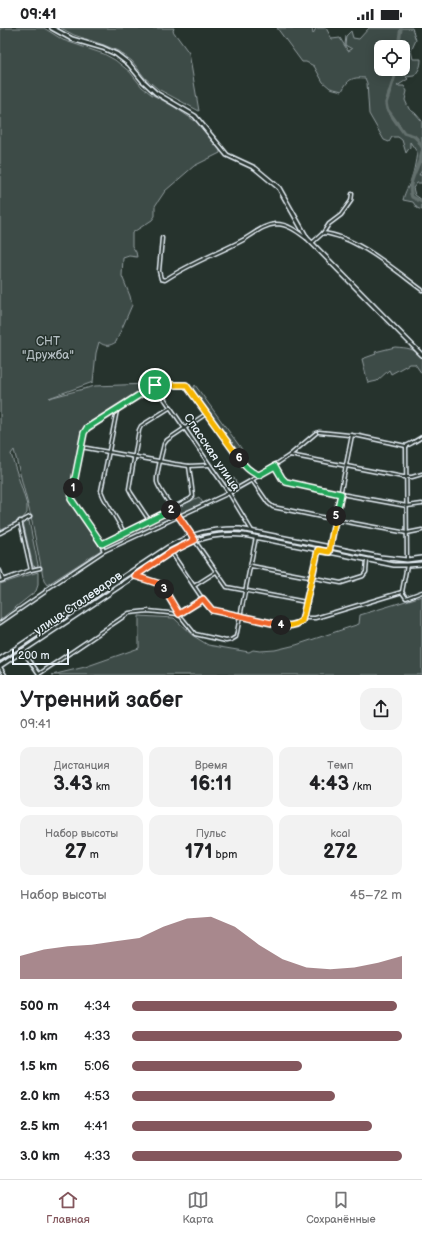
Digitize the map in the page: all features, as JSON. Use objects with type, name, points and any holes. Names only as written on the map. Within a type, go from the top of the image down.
[{"type":"main road","points":[[52,28],[72,39],[103,48],[116,54],[129,64],[143,81],[156,93],[195,116],[227,155],[255,168],[279,188],[307,238],[422,355]]},
{"type":"main road","name":"улица Сталеваров","points":[[0,659],[168,547],[192,535],[217,529],[254,531],[380,557],[407,560],[422,558]]},
{"type":"main road","points":[[254,531],[255,537]]},
{"type":"main road","name":"улица Сталеваров","points":[[0,666],[171,552],[195,540],[221,534],[255,537],[394,565],[422,564]]},
{"type":"main road","points":[[192,535],[195,540]]},
{"type":"main road","points":[[329,552],[330,546]]},
{"type":"main road","points":[[407,560],[407,565]]},
{"type":"main road","points":[[111,585],[114,589]]},
{"type":"main road","points":[[81,605],[84,610]]},
{"type":"main road","points":[[20,646],[23,651]]},
{"type":"street","points":[[312,243],[324,232],[329,224],[341,215],[351,201],[352,194]]},
{"type":"street","points":[[162,238],[159,271],[161,279],[165,280],[178,271],[244,239],[267,226],[278,224],[292,228],[307,238]]},
{"type":"street","points":[[324,232],[362,247],[422,290]]},
{"type":"street","points":[[104,551],[102,544],[71,499],[84,433],[87,428],[155,385],[186,385],[244,465],[259,475]]},
{"type":"street","name":"Спасская улица","points":[[155,385],[254,531]]},
{"type":"street","points":[[149,520],[130,493],[129,489],[135,456],[141,426],[171,407]]},
{"type":"street","points":[[116,410],[101,491],[124,532]]},
{"type":"street","points":[[192,535],[173,508],[157,481],[164,444],[167,440],[207,414]]},
{"type":"street","points":[[0,623],[45,592],[47,589],[104,551],[229,493],[275,466],[318,432],[352,435],[406,446],[422,437]]},
{"type":"street","points":[[330,546],[352,435]]},
{"type":"street","points":[[406,446],[407,560]]},
{"type":"street","points":[[81,447],[135,456],[160,462],[189,466],[209,465]]},
{"type":"street","points":[[290,455],[407,478],[422,474]]},
{"type":"street","points":[[102,544],[173,508],[193,496],[189,466]]},
{"type":"street","points":[[275,466],[286,482],[407,506],[422,504]]},
{"type":"street","points":[[252,480],[268,503],[273,507],[407,533],[422,530]]},
{"type":"street","points":[[0,533],[30,517]]},
{"type":"street","points":[[20,521],[31,570]]},
{"type":"street","points":[[135,576],[160,584],[179,614],[196,634],[226,641],[231,640],[236,637],[255,537]]},
{"type":"street","points":[[195,540],[227,587],[306,602]]},
{"type":"street","points":[[171,552],[212,610],[288,626],[299,623],[303,618],[318,550]]},
{"type":"street","points":[[250,566],[337,582],[345,582],[363,576],[366,572],[367,560]]},
{"type":"street","points":[[407,565],[402,592],[406,598],[422,592]]},
{"type":"street","points":[[0,581],[40,568]]},
{"type":"street","points":[[0,571],[4,580]]},
{"type":"street","points":[[194,586],[216,572]]},
{"type":"street","points":[[303,618],[315,618],[402,592]]},
{"type":"street","points":[[23,651],[39,674],[130,613],[148,610],[179,614],[203,599]]},
{"type":"street","points":[[0,666],[5,675]]},
{"type":"green space","name":"СНТ \"Дружба\"","points":[[0,28],[44,28],[63,40],[104,54],[115,60],[130,72],[142,87],[151,94],[173,106],[198,123],[220,150],[220,153],[194,166],[165,191],[155,206],[155,216],[152,220],[132,233],[132,246],[137,257],[129,256],[123,258],[122,276],[132,305],[116,342],[103,345],[99,342],[96,353],[93,382],[49,398],[95,386],[151,385],[87,426],[83,432],[70,499],[100,545],[101,550],[47,585],[44,581],[31,517],[14,450],[11,454],[27,505],[27,513],[23,518],[0,530]]},
{"type":"green space","points":[[61,28],[174,28],[173,31],[189,53],[199,111],[158,89],[145,78],[132,61],[118,51],[74,35]]},
{"type":"green space","points":[[277,28],[312,28],[313,34],[316,28],[326,28],[332,39],[340,38],[348,51],[352,49],[345,45],[346,36],[351,31],[353,38],[359,39],[369,28],[412,28],[416,40],[411,51],[413,59],[421,59],[420,66],[414,76],[406,77],[408,79],[397,86],[404,86],[407,91],[405,100],[409,109],[422,121],[422,170],[419,175],[422,175],[422,183],[417,183],[413,188],[415,195],[422,200],[422,210],[417,208],[413,202],[403,200],[412,178],[417,152],[410,142],[410,147],[406,153],[402,140],[398,137],[392,137],[389,142],[384,140],[369,114],[367,83],[365,78],[357,78],[348,81],[342,91],[330,88],[323,82],[314,66],[306,62],[302,62]]},
{"type":"green space","points":[[395,347],[410,349],[422,357],[422,374],[415,364],[409,364],[391,374],[389,370],[377,381],[368,383],[362,359],[376,354],[375,352]]},
{"type":"green space","points":[[195,385],[241,448],[246,463],[193,389]]},
{"type":"green space","points":[[234,478],[238,486],[228,489],[225,482]]},
{"type":"green space","points":[[199,497],[203,503],[180,514],[176,508]]},
{"type":"green space","points":[[172,511],[174,516],[105,548],[103,543]]},
{"type":"green space","points":[[29,521],[38,565],[37,567],[33,566],[23,522]]},
{"type":"green space","points":[[221,530],[243,530],[254,533],[252,536],[218,534],[196,539],[194,537],[195,535]]},
{"type":"green space","points":[[256,534],[328,548],[328,550],[256,536]]},
{"type":"green space","points":[[192,537],[192,540],[171,550],[116,587],[113,586],[160,553],[185,539]]},
{"type":"green space","points":[[330,548],[406,561],[407,564],[391,563],[331,551]]},
{"type":"green space","points":[[38,572],[38,585],[36,591],[0,620],[0,584]]},
{"type":"green space","points":[[110,587],[112,590],[84,608],[83,605]]},
{"type":"green space","points":[[422,596],[422,675],[52,675],[85,667],[139,648],[139,616],[174,618],[192,635],[208,645],[249,652],[253,650],[275,650],[296,645],[359,624],[360,615]]},
{"type":"green space","points":[[62,619],[64,622],[25,649],[22,648],[23,645]]},
{"type":"green space","points":[[19,648],[21,651],[0,663],[0,660]]},
{"type":"waterway","points":[[399,40],[401,28]]},
{"type":"waterway","points":[[395,76],[386,103],[387,109],[404,133],[414,136],[422,147]]},
{"type":"waterway","points":[[422,152],[411,185],[412,197],[422,202]]},
{"type":"route","points":[[155,385],[186,385],[244,465],[256,474],[259,475],[275,466],[286,482],[341,494],[329,552],[318,550],[303,618],[299,623],[288,626],[212,610],[203,599],[179,614],[160,584],[135,576],[186,543],[195,540],[173,508],[102,544],[74,504],[71,499],[72,491],[84,433],[87,428],[155,385]]}]
